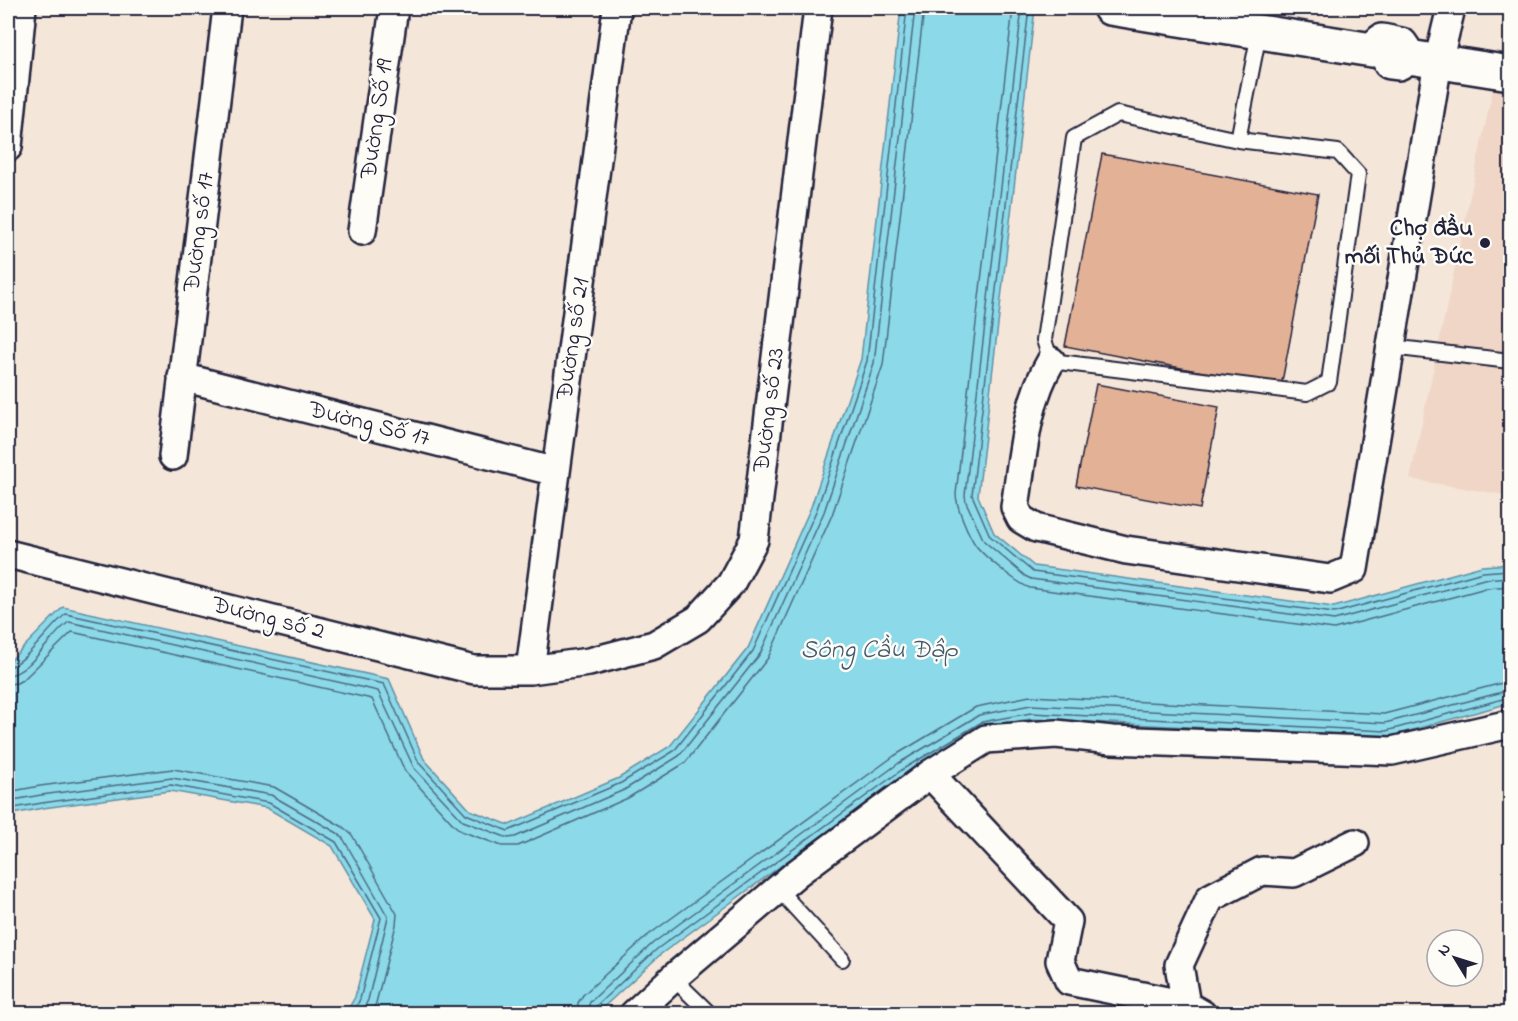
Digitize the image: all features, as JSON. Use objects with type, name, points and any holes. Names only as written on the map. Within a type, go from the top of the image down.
[{"type":"street","points":[[8,147],[22,8]]},
{"type":"street","name":"Đường số 17","points":[[173,456],[227,8]]},
{"type":"street","name":"Đường Số 19","points":[[362,231],[394,8]]},
{"type":"street","name":"Đường số 21","points":[[530,670],[617,8]]},
{"type":"street","name":"Đường số 23","points":[[530,670],[589,662],[654,645],[663,640],[698,619],[731,583],[754,540],[818,8]]},
{"type":"street","points":[[1113,8],[1372,50],[1382,42],[1401,45],[1423,59],[1510,73]]},
{"type":"street","points":[[1051,361],[1040,379],[1033,402],[1015,507],[1022,519],[1036,528],[1126,550],[1330,579],[1354,569],[1391,347],[1423,59],[1451,8]]},
{"type":"street","name":"Đường Số 17","points":[[182,377],[556,472]]},
{"type":"street","name":"Đường số 2","points":[[8,554],[474,670],[530,670]]},
{"type":"street","points":[[634,1014],[778,889],[882,808],[986,739],[1056,734],[1112,740],[1392,751],[1510,724]]},
{"type":"street","points":[[930,774],[1068,921],[1060,961],[1069,981],[1194,1009]]},
{"type":"street","points":[[1194,1009],[1179,965],[1210,898],[1262,871],[1293,873],[1355,843]]},
{"type":"lane","points":[[1238,140],[1259,33]]},
{"type":"lane","points":[[1118,114],[1238,140],[1338,152],[1358,174],[1329,382],[1307,393],[1051,361],[1044,340],[1074,138],[1118,114]]},
{"type":"lane","points":[[1391,347],[1510,361]]},
{"type":"lane","points":[[778,889],[842,959]]},
{"type":"lane","points":[[673,978],[710,1014]]},
{"type":"shaded area","name":"Chợ đầu mối Thủ Đức","points":[[1510,8],[1510,496],[1410,479]]},
{"type":"water","name":"Sông Cầu Đập","points":[[901,8],[1035,8],[978,496],[994,533],[1034,566],[1334,607],[1482,566],[1510,564],[1510,703],[1387,737],[1030,719],[985,727],[906,774],[661,954],[597,1013],[346,1013],[355,997],[375,919],[332,846],[267,808],[170,791],[8,815],[8,663],[63,607],[389,679],[424,759],[470,810],[509,825],[619,778],[670,746],[748,648],[811,507],[861,359]]},
{"type":"building","points":[[1102,154],[1318,194],[1281,387],[1065,346]]},
{"type":"building","points":[[1096,384],[1219,407],[1200,509],[1076,486]]},
{"type":"place","name":"Chợ đầu mối Thủ Đức","points":[[1485,243]]}]
